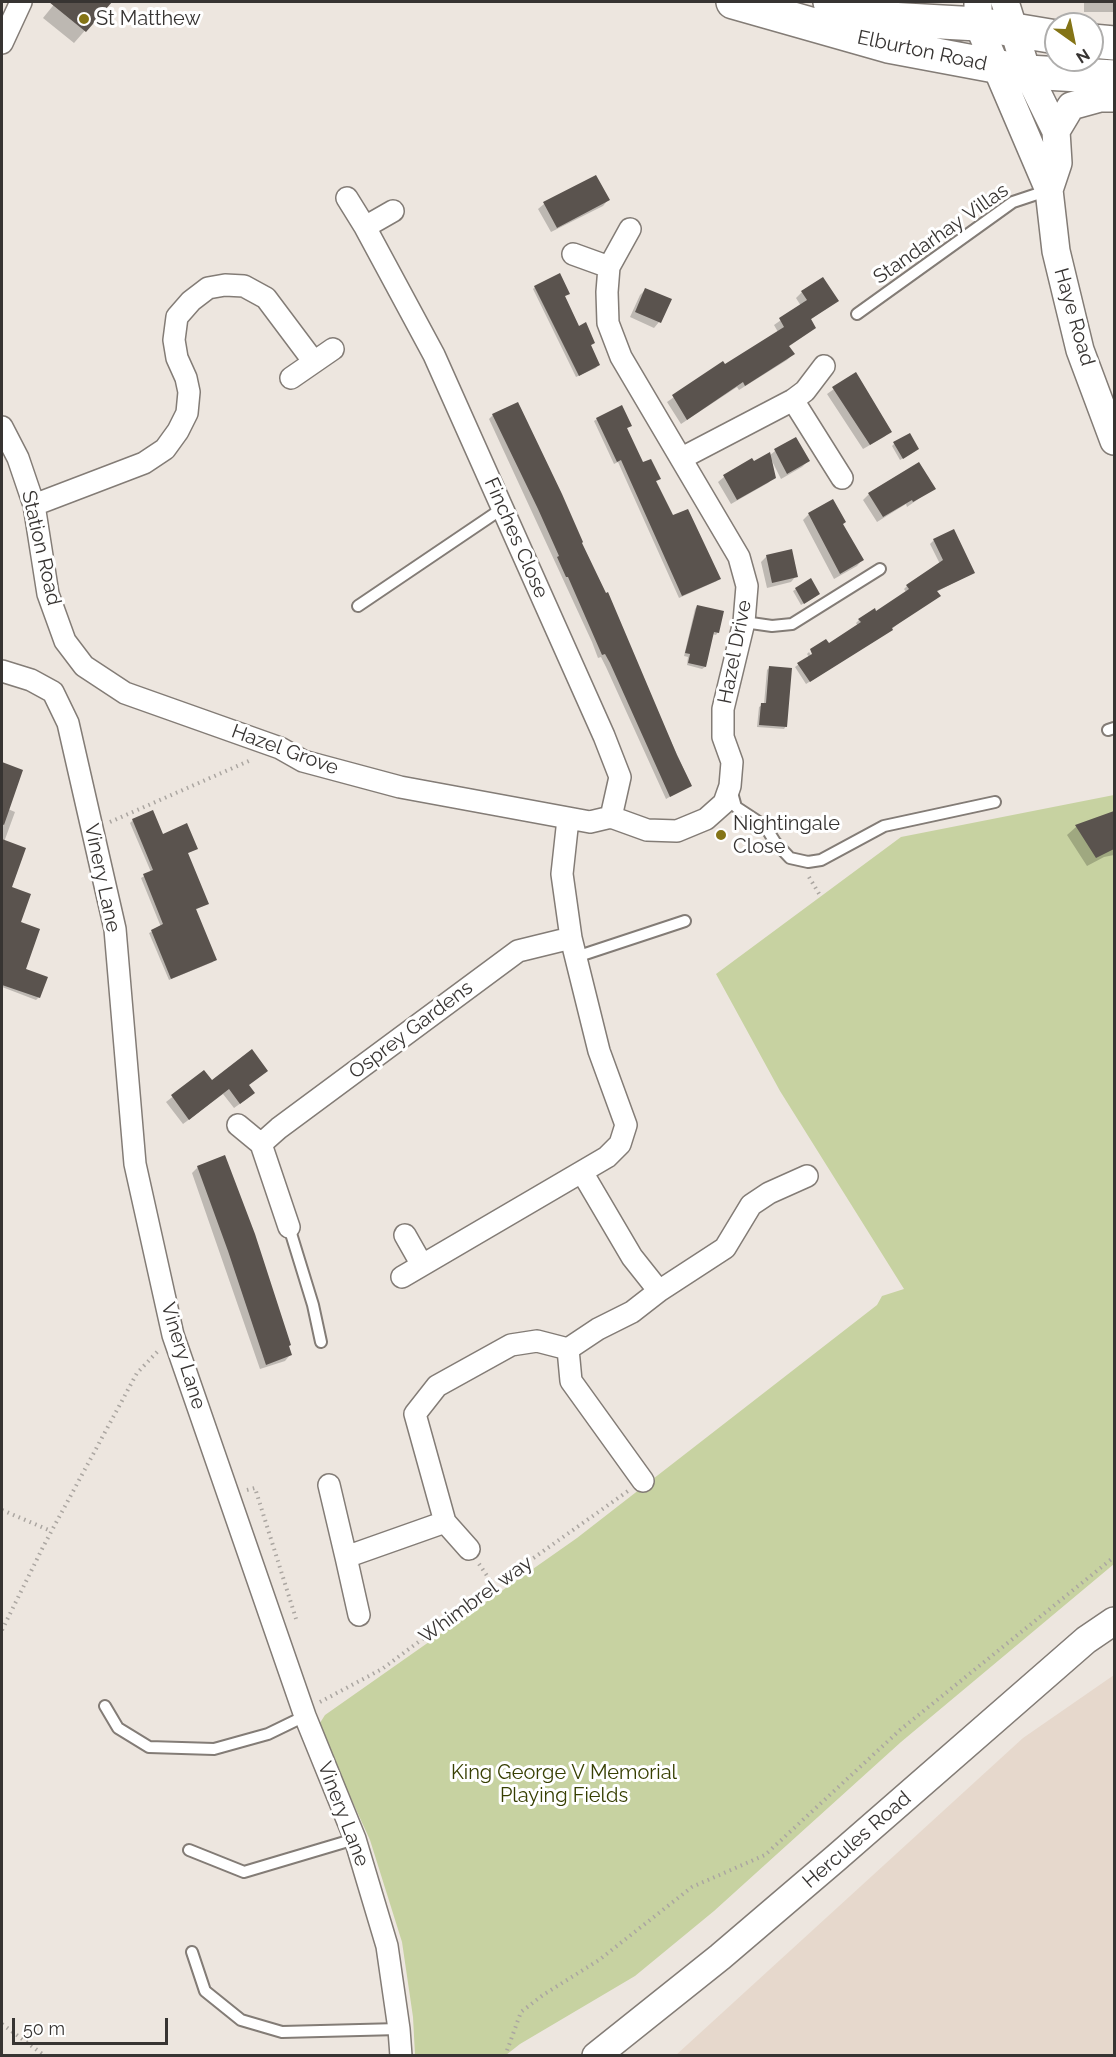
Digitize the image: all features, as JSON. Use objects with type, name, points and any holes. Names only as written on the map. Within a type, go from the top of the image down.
[{"type":"main road","name":"Elburton Road","points":[[733,2],[888,46],[1012,70],[1114,77]]},
{"type":"main road","name":"Elburton Road","points":[[830,2],[888,19],[978,13],[1010,16],[1044,32]]},
{"type":"street","points":[[2,43],[21,2]]},
{"type":"street","points":[[978,13],[1012,70]]},
{"type":"street","points":[[1010,16],[1012,70]]},
{"type":"street","name":"Haye Road","points":[[1012,70],[1056,131],[1058,163],[1049,190]]},
{"type":"street","name":"Haye Road","points":[[1012,70],[1049,190],[1056,251],[1080,350],[1114,441]]},
{"type":"street","points":[[1056,131],[1071,106],[1100,98],[1114,98]]},
{"type":"street","name":"Finches Close","points":[[347,198],[434,355],[620,777],[611,817]]},
{"type":"street","points":[[365,227],[393,211]]},
{"type":"street","name":"Hazel Drive","points":[[630,229],[609,267],[608,322],[621,357],[739,557],[747,586],[744,622],[723,709],[723,736],[732,762],[730,786]]},
{"type":"street","points":[[573,254],[609,267]]},
{"type":"street","points":[[34,505],[144,463],[165,449],[187,413],[189,392],[186,378],[177,358],[174,340],[177,317],[191,301],[208,288],[225,285],[244,286],[266,298],[314,362]]},
{"type":"street","points":[[291,378],[333,349]]},
{"type":"street","points":[[682,458],[793,400],[805,391],[824,366]]},
{"type":"street","points":[[793,400],[842,478]]},
{"type":"street","name":"Station Road","points":[[2,427],[18,458],[34,505],[48,594],[65,641],[84,666]]},
{"type":"street","name":"Hazel Grove","points":[[84,666],[125,693],[280,748],[303,761],[399,787],[568,819]]},
{"type":"street","name":"Vinery Lane","points":[[2,671],[31,680],[53,692],[68,723],[115,929],[135,1164],[173,1335],[304,1713],[355,1839],[387,1946],[401,2055]]},
{"type":"street","points":[[402,1277],[607,1157],[620,1144],[627,1125],[599,1051],[574,947],[562,874],[568,819],[590,822],[611,817],[647,830],[677,831],[706,819],[724,803],[730,786]]},
{"type":"street","name":"Osprey Gardens","points":[[261,1144],[279,1128],[518,951],[574,947]]},
{"type":"street","points":[[238,1125],[261,1144],[289,1227]]},
{"type":"street","points":[[582,1172],[632,1257],[659,1291]]},
{"type":"street","points":[[469,1549],[444,1522],[415,1414],[437,1386],[511,1345],[537,1341],[568,1348],[597,1329],[632,1312],[659,1291],[725,1248],[751,1205],[769,1193],[807,1176]]},
{"type":"street","points":[[405,1235],[422,1265]]},
{"type":"street","points":[[568,1348],[572,1380],[643,1481]]},
{"type":"street","points":[[330,1485],[359,1615]]},
{"type":"street","points":[[346,1557],[444,1522]]},
{"type":"street","name":"Hercules Road","points":[[596,2055],[720,1957],[1086,1640],[1114,1621]]},
{"type":"lane","name":"Standarhay Villas","points":[[857,314],[1013,202],[1049,190]]},
{"type":"lane","points":[[358,606],[503,508]]},
{"type":"lane","points":[[744,622],[772,626],[792,624],[880,569]]},
{"type":"lane","points":[[730,786],[736,807],[765,826],[789,858],[808,862],[821,860],[884,826],[995,802]]},
{"type":"lane","points":[[574,947],[685,921]]},
{"type":"lane","points":[[289,1227],[313,1305],[321,1342]]},
{"type":"lane","points":[[105,1706],[118,1728],[149,1748],[214,1749],[268,1734],[304,1713]]},
{"type":"lane","points":[[189,1850],[244,1872],[355,1839]]},
{"type":"lane","points":[[192,1952],[205,1990],[242,2020],[282,2032],[399,2029]]},
{"type":"path","points":[[92,830],[280,748]]},
{"type":"path","points":[[2,1630],[51,1531],[137,1373],[173,1335]]},
{"type":"path","name":"Whimbrel way","points":[[304,1713],[382,1669],[494,1586],[643,1481]]},
{"type":"path","points":[[2,1510],[51,1531]]},
{"type":"path","points":[[505,2055],[521,2012],[543,1995],[599,1960],[693,1887],[765,1856],[900,1730],[1114,1557]]},
{"type":"path","points":[[2,2024],[45,2055]]},
{"type":"shaded area","points":[[1114,1675],[1114,2055],[676,2055],[1023,1738]]},
{"type":"green space","name":"King George V Memorial Playing Fields","points":[[1114,795],[1114,1564],[901,1742],[714,1911],[635,1976],[520,2044],[506,2055],[415,2055],[413,2017],[402,1942],[370,1840],[318,1726],[325,1715],[577,1538],[877,1305],[882,1296],[904,1289],[780,1091],[716,974],[901,837]]},
{"type":"building","name":"St Matthew","points":[[49,2],[112,2],[86,32]]},
{"type":"building","points":[[596,175],[610,200],[557,228],[543,202]]},
{"type":"building","points":[[560,273],[570,294],[565,296],[579,326],[586,322],[595,343],[591,345],[600,365],[579,376],[534,286]]},
{"type":"building","points":[[823,277],[839,301],[811,319],[816,328],[789,346],[795,354],[745,386],[743,382],[687,420],[672,395],[723,361],[725,364],[784,327],[779,318],[807,300],[801,291]]},
{"type":"building","points":[[645,288],[672,299],[661,323],[635,312]]},
{"type":"building","points":[[856,372],[892,432],[870,445],[832,387]]},
{"type":"building","points":[[518,402],[562,494],[582,543],[606,593],[608,592],[692,786],[670,797],[610,663],[605,654],[602,655],[557,557],[559,556],[538,509],[492,414]]},
{"type":"building","points":[[622,405],[632,426],[627,428],[643,462],[651,459],[661,479],[656,481],[673,515],[688,509],[721,579],[682,596],[621,460],[617,462],[596,418]]},
{"type":"building","points":[[910,433],[919,449],[903,459],[893,442]]},
{"type":"building","points":[[796,437],[810,461],[787,474],[774,449]]},
{"type":"building","points":[[770,452],[776,478],[737,500],[723,475],[752,458],[754,461]]},
{"type":"building","points":[[919,462],[936,489],[883,517],[868,493]]},
{"type":"building","points":[[833,499],[846,522],[843,524],[864,560],[840,574],[808,513]]},
{"type":"building","points":[[954,529],[975,573],[937,591],[941,596],[892,628],[893,630],[810,682],[797,663],[812,654],[810,649],[826,639],[829,643],[861,622],[858,619],[875,608],[876,611],[909,589],[906,585],[943,560],[933,539]]},
{"type":"building","points":[[792,549],[798,577],[772,583],[766,555]]},
{"type":"building","points":[[811,578],[820,594],[804,604],[795,588]]},
{"type":"building","points":[[697,605],[724,611],[719,633],[714,632],[706,667],[688,663],[690,654],[685,653]]},
{"type":"building","points":[[769,666],[792,668],[787,727],[759,725],[761,703],[766,703]]},
{"type":"building","points":[[2,762],[23,770],[4,825],[2,824]]},
{"type":"building","points":[[153,810],[163,834],[187,823],[198,849],[188,853],[209,904],[196,909],[217,960],[171,979],[151,930],[163,924],[143,874],[153,870],[132,819]]},
{"type":"building","points":[[1114,811],[1114,849],[1096,858],[1075,825]]},
{"type":"building","points":[[2,839],[26,848],[12,887],[31,894],[21,922],[40,929],[26,969],[48,977],[40,998],[2,985]]},
{"type":"building","points":[[252,1049],[268,1071],[249,1085],[255,1093],[240,1104],[229,1089],[189,1120],[171,1095],[204,1070],[212,1080]]},
{"type":"building","points":[[225,1155],[255,1234],[291,1345],[289,1346],[292,1355],[266,1365],[197,1166]]},
{"type":"place","name":"St Matthew","points":[[84,19]]},
{"type":"place","name":"Nightingale Close","points":[[721,835]]}]
